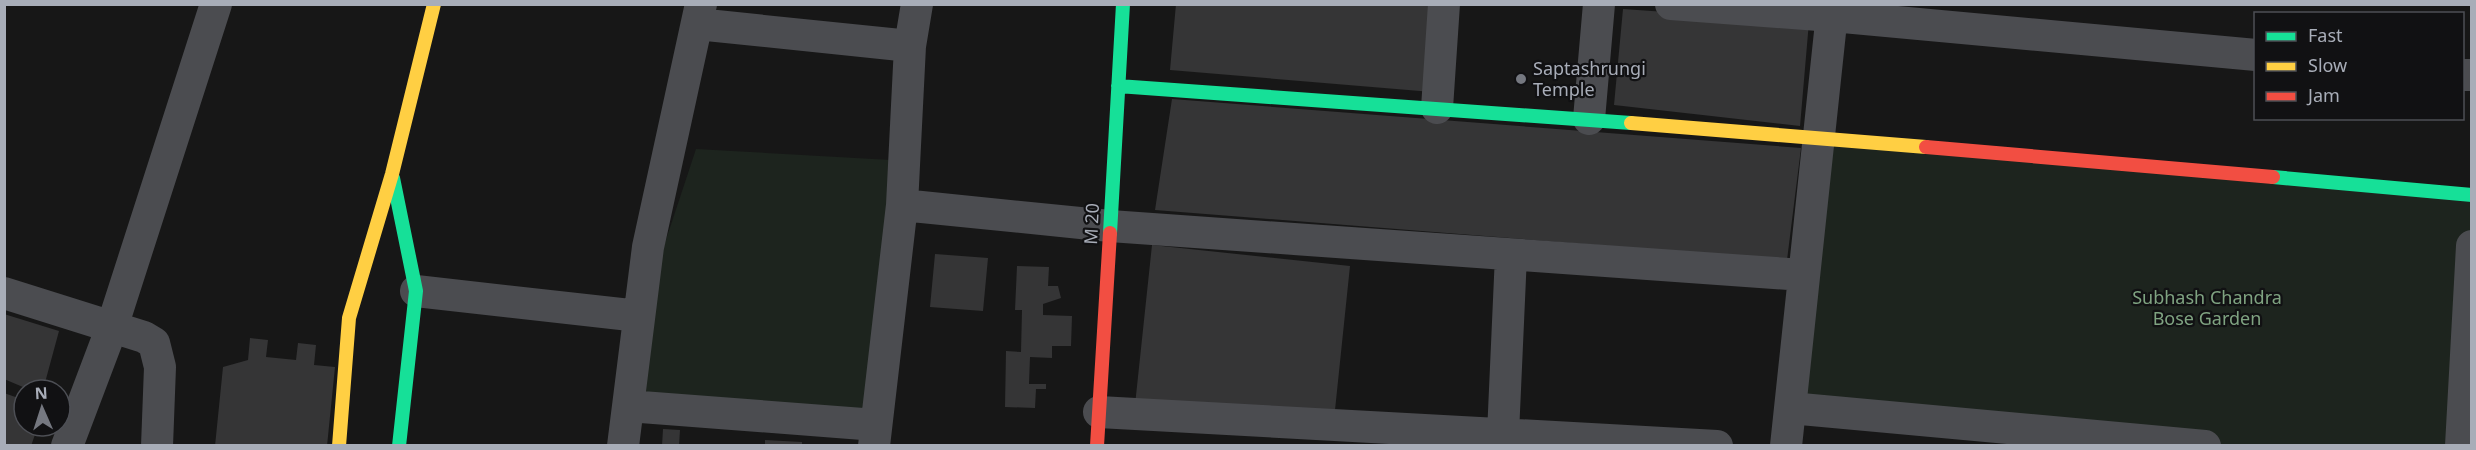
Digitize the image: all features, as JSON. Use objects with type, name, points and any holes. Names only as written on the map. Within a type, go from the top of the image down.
[{"type":"street","points":[[67,446],[112,327],[216,4]]},
{"type":"street","points":[[339,446],[349,318],[392,174],[434,4]]},
{"type":"street","points":[[628,406],[875,435],[902,205],[910,46],[916,4]]},
{"type":"street","name":"M 20","points":[[1097,446],[1123,4]]},
{"type":"street","points":[[1437,108],[1444,4]]},
{"type":"street","points":[[1589,119],[1599,4]]},
{"type":"street","points":[[1671,4],[1833,10],[2254,56]]},
{"type":"street","points":[[1786,446],[1833,10]]},
{"type":"street","points":[[623,446],[648,247],[699,14],[910,46]]},
{"type":"street","points":[[1118,86],[1820,136],[2472,195]]},
{"type":"street","points":[[392,174],[416,291],[399,446]]},
{"type":"street","points":[[902,205],[1110,226],[1803,275]]},
{"type":"street","points":[[2462,446],[2472,246]]},
{"type":"street","points":[[1503,434],[1511,255]]},
{"type":"street","points":[[416,291],[639,316]]},
{"type":"street","points":[[4,293],[144,337],[154,344],[159,356],[156,446]]},
{"type":"street","points":[[1790,408],[2205,446]]},
{"type":"street","points":[[1099,412],[1717,446]]},
{"type":"green space","name":"Subhash Chandra Bose Garden","points":[[1819,137],[2471,195],[2471,220],[2449,445],[2205,445],[1790,408]]},
{"type":"green space","points":[[696,149],[891,160],[871,415],[643,395],[652,282]]},
{"type":"building","points":[[1176,4],[1436,4],[1432,92],[1170,70]]},
{"type":"building","points":[[1623,9],[1809,22],[1800,126],[1614,105]]},
{"type":"building","points":[[1172,99],[1801,148],[1787,260],[1155,210]]},
{"type":"building","points":[[1152,245],[1350,266],[1335,410],[1135,405]]},
{"type":"building","points":[[935,254],[988,258],[983,311],[930,307]]},
{"type":"building","points":[[1017,266],[1049,267],[1048,286],[1058,286],[1061,298],[1043,304],[1043,315],[1072,316],[1071,346],[1052,346],[1052,358],[1030,357],[1029,384],[1046,384],[1046,389],[1036,389],[1035,408],[1005,407],[1006,351],[1021,352],[1022,310],[1015,310]]},
{"type":"building","points":[[4,314],[59,331],[46,378],[12,378],[12,382],[4,379]]},
{"type":"building","points":[[250,338],[268,340],[266,357],[296,360],[298,343],[316,345],[314,365],[335,367],[327,446],[215,446],[223,367],[248,360]]},
{"type":"building","points":[[4,393],[12,396],[12,438],[34,438],[31,446],[4,446]]},
{"type":"building","points":[[663,429],[680,430],[679,446],[662,446]]},
{"type":"building","points":[[765,440],[802,442],[802,446],[765,446]]},
{"type":"traffic: fast","points":[[1110,233],[1123,4]]},
{"type":"traffic: fast","points":[[1118,86],[1631,123]]},
{"type":"traffic: fast","points":[[2273,177],[2472,195]]},
{"type":"traffic: fast","points":[[393,178],[416,291],[399,446]]},
{"type":"traffic: slow","points":[[339,446],[349,318],[392,174],[434,4]]},
{"type":"traffic: slow","points":[[1631,123],[1926,147]]},
{"type":"traffic: jam","points":[[1926,147],[2273,177]]},
{"type":"traffic: jam","points":[[1097,446],[1110,233]]},
{"type":"place","name":"Saptashrungi Temple","points":[[1521,79]]}]
